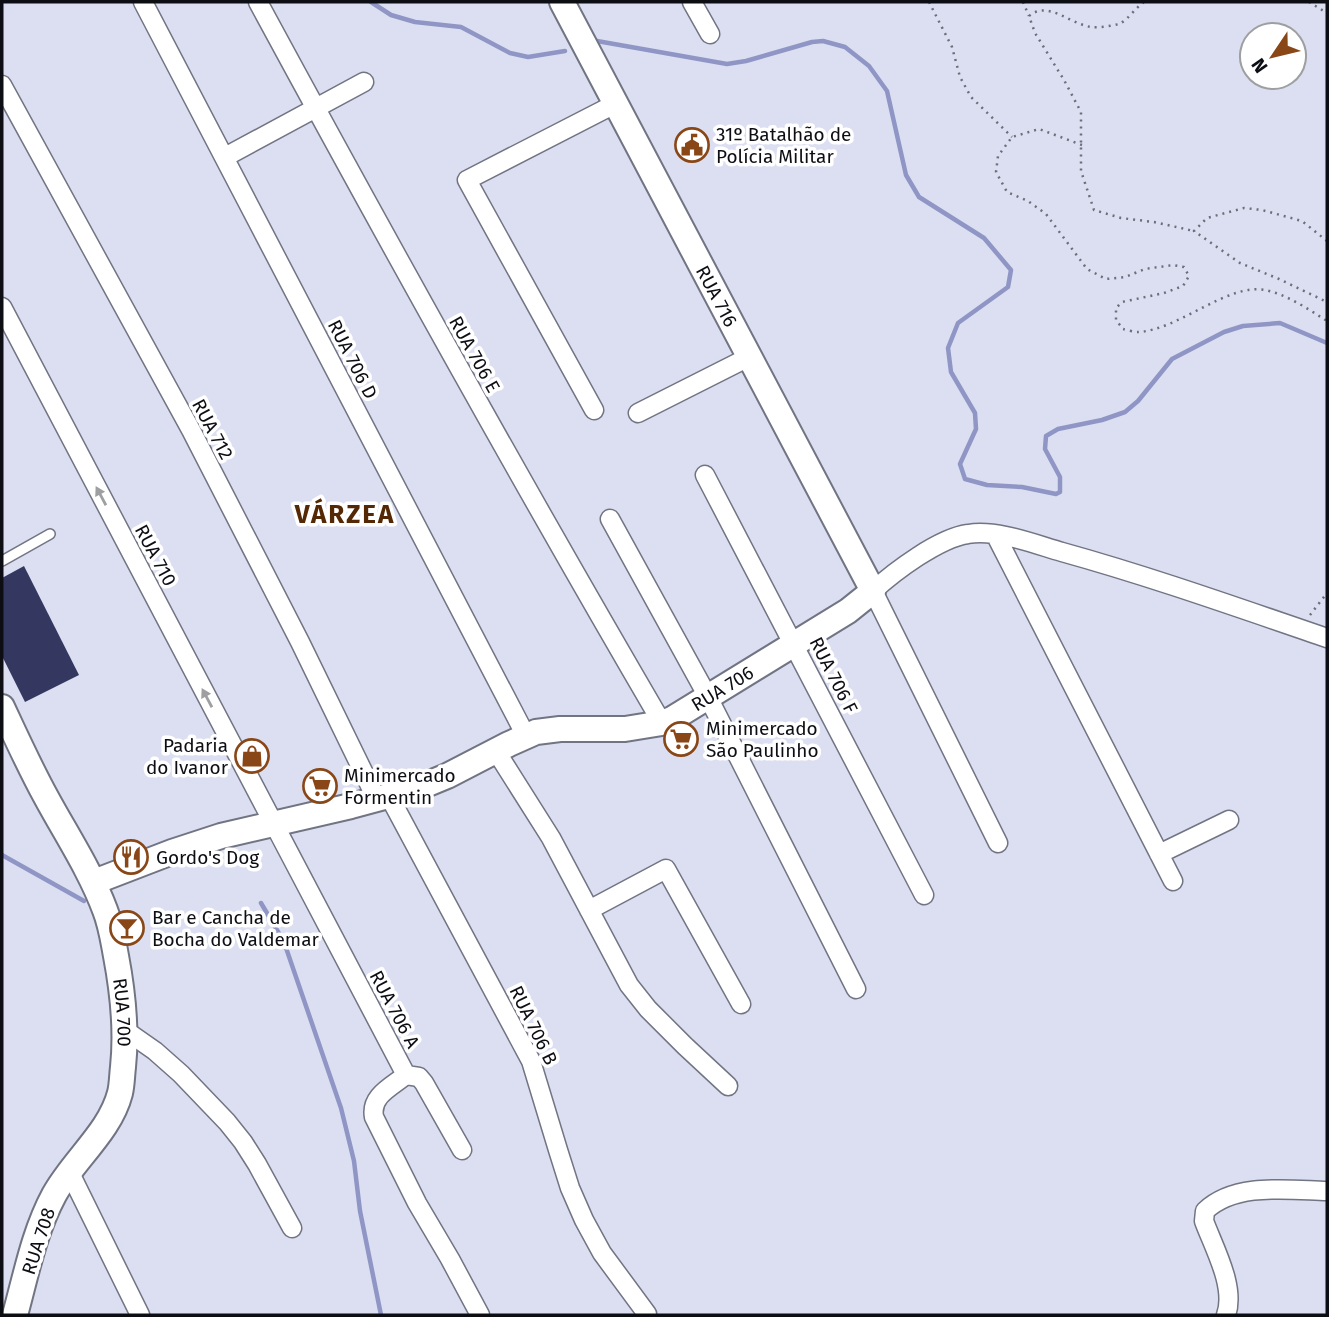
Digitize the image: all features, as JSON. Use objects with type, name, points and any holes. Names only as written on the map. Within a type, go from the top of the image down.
[{"type":"street","name":"RUA 706 D","points":[[143,2],[526,736]]},
{"type":"street","name":"RUA 706 E","points":[[258,2],[399,262],[662,723]]},
{"type":"street","name":"RUA 716","points":[[562,2],[873,591]]},
{"type":"street","points":[[692,2],[709,34]]},
{"type":"street","points":[[225,157],[364,82]]},
{"type":"street","name":"RUA 712","points":[[2,85],[191,430],[383,797]]},
{"type":"street","points":[[594,410],[467,180],[615,104]]},
{"type":"street","name":"RUA 710","points":[[2,307],[273,823]]},
{"type":"street","points":[[638,413],[749,357]]},
{"type":"street","name":"RUA 706 F","points":[[705,475],[925,895]]},
{"type":"street","points":[[610,519],[708,697],[856,989]]},
{"type":"street","name":"RUA 706","points":[[94,882],[220,836],[351,806],[432,782],[526,736],[547,730],[625,729],[662,723],[682,714],[848,611],[902,567],[946,541],[967,534],[995,534],[1112,566],[1327,638]]},
{"type":"street","points":[[995,534],[1173,881]]},
{"type":"street","points":[[873,591],[998,843]]},
{"type":"street","name":"RUA 700","points":[[2,707],[44,793],[94,882],[111,927],[124,1004],[125,1030],[120,1093],[98,1135],[69,1171]]},
{"type":"street","points":[[496,751],[551,838],[638,998],[728,1086]]},
{"type":"street","name":"RUA 706 B","points":[[383,797],[531,1061],[562,1163],[584,1220],[602,1252],[647,1314]]},
{"type":"street","points":[[1159,854],[1229,820]]},
{"type":"street","name":"RUA 706 A","points":[[273,823],[406,1075],[378,1097],[372,1109],[374,1117],[417,1203],[480,1315]]},
{"type":"street","points":[[589,910],[666,869],[741,1004]]},
{"type":"street","points":[[125,1030],[181,1073],[227,1122],[257,1164],[292,1228]]},
{"type":"street","points":[[406,1075],[419,1077],[424,1083],[461,1150]]},
{"type":"street","points":[[69,1171],[140,1315]]},
{"type":"street","name":"RUA 708","points":[[15,1315],[35,1238],[54,1194],[69,1171]]},
{"type":"street","points":[[1226,1315],[1229,1296],[1224,1274],[1204,1221],[1205,1211],[1227,1198],[1254,1191],[1278,1188],[1327,1191]]},
{"type":"lane","points":[[2,561],[50,534]]},
{"type":"path","points":[[929,2],[952,47],[960,77],[971,97],[1012,137]]},
{"type":"path","points":[[1023,2],[1035,33],[1082,112],[1081,172],[1094,210],[1121,218],[1194,231],[1240,263],[1327,302]]},
{"type":"path","points":[[1056,7],[1090,27],[1111,26],[1122,23],[1144,2]]},
{"type":"path","points":[[1308,2],[1327,13]]},
{"type":"path","points":[[1029,16],[1034,7]]},
{"type":"path","points":[[1082,145],[1039,129],[1012,137],[998,156],[996,172],[1007,191],[1028,201],[1046,215],[1087,269],[1106,279],[1125,277],[1144,269],[1173,265],[1184,267],[1189,276],[1183,286],[1122,302],[1116,309],[1116,320],[1123,329],[1138,332],[1166,326],[1239,292],[1263,290],[1298,302],[1327,321]]},
{"type":"path","points":[[1194,231],[1207,218],[1244,208],[1302,221],[1327,241]]},
{"type":"path","points":[[1299,628],[1327,593]]},
{"type":"building","points":[[24,566],[79,675],[25,702],[2,656],[2,578]]},
{"type":"waterway","points":[[371,2],[391,15],[415,22],[461,27],[510,53],[528,57],[565,51]]},
{"type":"waterway","points":[[597,41],[727,64],[823,41],[845,47],[869,66],[887,91],[906,175],[919,197],[984,238],[1011,270],[1008,287],[958,323],[948,348],[951,372],[975,413],[976,429],[960,464],[965,479],[987,485],[1022,487],[1056,494],[1060,492],[1060,477],[1045,449],[1046,436],[1058,429],[1125,412],[1138,401],[1172,359],[1224,332],[1243,326],[1280,323],[1327,343]]},
{"type":"waterway","points":[[2,855],[84,901]]},
{"type":"waterway","points":[[261,903],[284,942],[341,1108],[354,1161],[360,1211],[381,1315]]},
{"type":"place","name":"31º Batalhão de Polícia Militar","points":[[692,145]]},
{"type":"place","name":"Minimercado São Paulinho","points":[[681,739]]},
{"type":"place","name":"Padaria do Ivanor","points":[[252,756]]},
{"type":"place","name":"Minimercado Formentin","points":[[320,786]]},
{"type":"place","name":"Gordo's Dog","points":[[131,857]]},
{"type":"place","name":"Bar e Cancha de Bocha do Valdemar","points":[[127,928]]},
{"type":"district","name":"VÁRZEA","points":[[345,514]]}]
